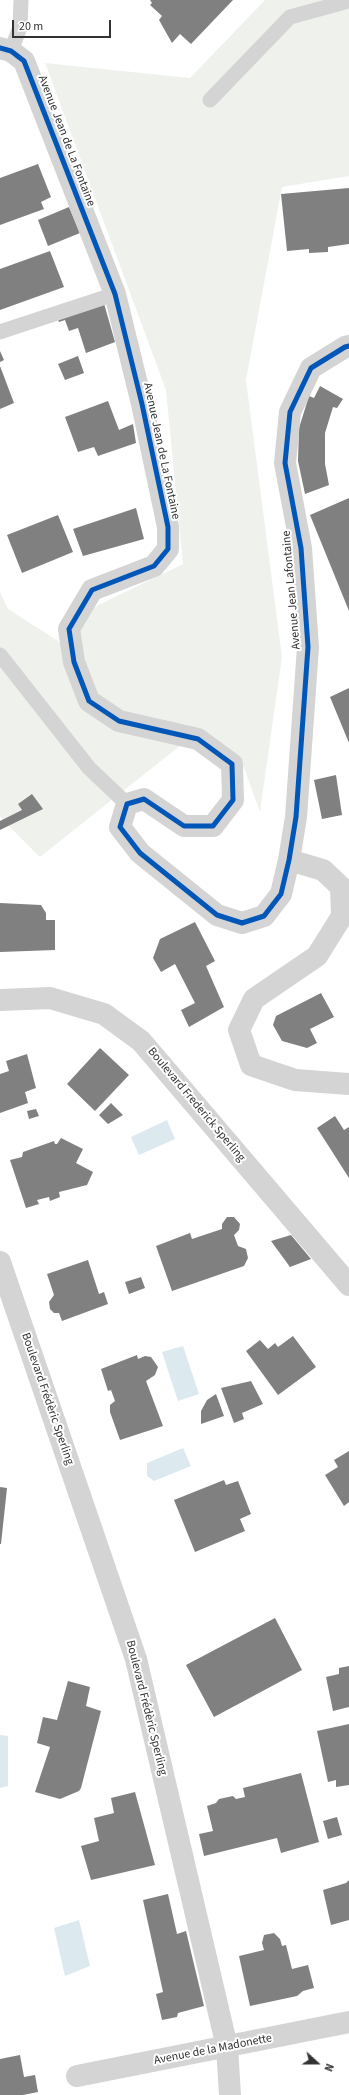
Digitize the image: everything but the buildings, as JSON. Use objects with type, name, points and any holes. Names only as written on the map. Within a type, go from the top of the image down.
[{"type":"street","name":"Avenue Jean de La Fontaine","points":[[6,49],[24,61],[115,294],[142,404],[168,527],[168,549],[154,566],[92,590],[69,629],[74,662],[89,701],[119,721],[198,739],[232,764],[233,800],[213,826],[184,826],[144,799],[127,804]]},
{"type":"street","name":"Avenue Jean Lafontaine","points":[[289,860],[296,817],[308,647],[301,548],[285,463],[290,412],[311,368],[344,347],[349,346]]},
{"type":"street","points":[[127,804],[120,827],[140,853],[217,915],[242,923],[264,916],[281,894],[289,860],[323,870],[341,886],[342,916],[317,956],[254,999],[239,1030],[251,1065],[295,1080],[349,1084]]},
{"type":"street","name":"Boulevard Frederick Sperling","points":[[0,1000],[50,998],[104,1014],[141,1041],[349,1285]]},
{"type":"street","name":"Boulevard Frédèric Sperling","points":[[0,1262],[136,1659],[227,2047],[230,2095]]},
{"type":"street","name":"Avenue de la Madonette","points":[[77,2076],[349,2022]]},
{"type":"lane","points":[[6,49],[20,27],[21,0]]},
{"type":"lane","points":[[210,100],[290,17],[348,0]]},
{"type":"lane","points":[[0,332],[115,294]]},
{"type":"lane","points":[[0,655],[89,768],[127,804]]},
{"type":"shaded area","points":[[265,0],[349,0],[349,176],[282,187],[246,380],[282,657],[260,812],[243,765],[200,730],[40,857],[0,817],[0,592],[8,609],[74,651],[86,611],[183,564],[166,390],[45,63],[190,78]]},
{"type":"shaded area","points":[[167,1120],[175,1139],[139,1155],[131,1137]]},
{"type":"shaded area","points":[[183,1346],[199,1394],[178,1401],[162,1352]]},
{"type":"shaded area","points":[[183,1448],[191,1466],[154,1481],[147,1476],[147,1463]]},
{"type":"shaded area","points":[[0,1735],[8,1736],[8,1786],[0,1788]]},
{"type":"shaded area","points":[[79,1920],[90,1966],[65,1976],[54,1928]]},
{"type":"cycle path","points":[[0,48],[11,51],[24,61],[115,294],[142,404],[168,527],[168,549],[154,566],[92,590],[69,629],[74,662],[89,701],[119,721],[198,739],[232,764],[233,800],[213,826],[184,826],[144,799],[127,804],[120,827],[140,853],[217,915],[242,923],[264,916],[281,894],[289,860],[296,817],[308,647],[301,548],[285,463],[290,412],[311,368],[349,346]]}]
